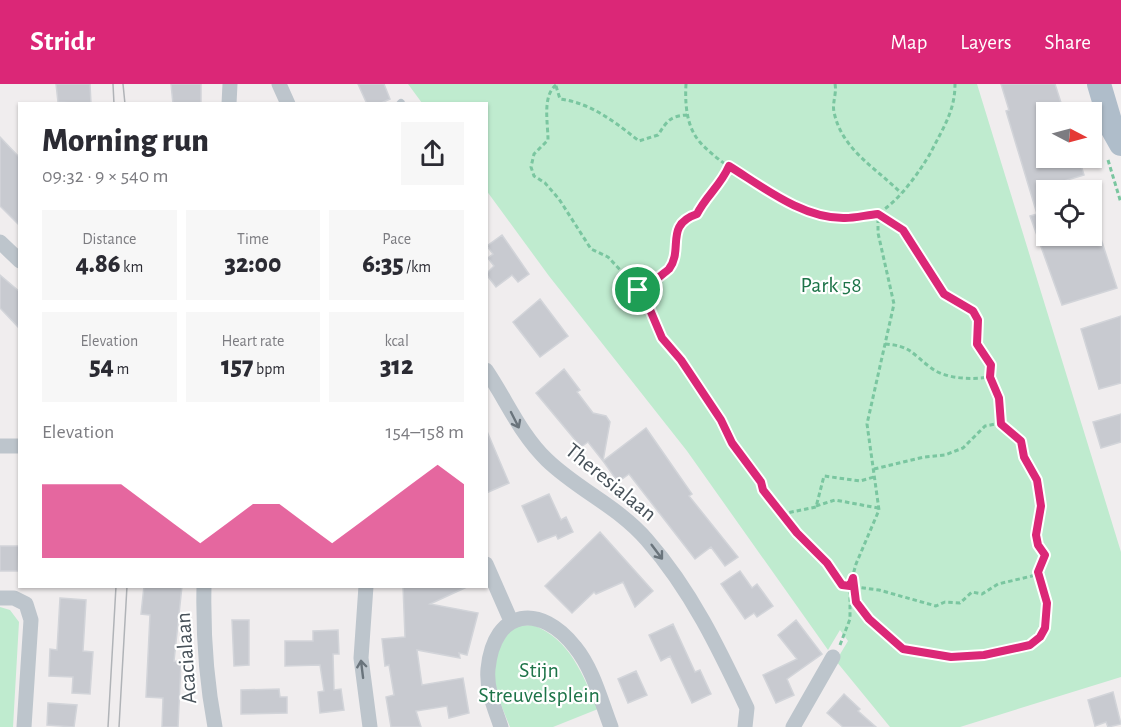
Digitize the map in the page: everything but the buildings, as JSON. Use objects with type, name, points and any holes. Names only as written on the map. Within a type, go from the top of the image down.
[{"type":"main road","points":[[1099,84],[1112,128],[1121,144]]},
{"type":"street","points":[[229,102],[230,84]]},
{"type":"street","points":[[279,84],[287,102]]},
{"type":"street","points":[[0,242],[18,259]]},
{"type":"street","name":"Theresialaan","points":[[488,373],[521,431],[549,462],[600,499],[647,539],[690,596],[747,708],[745,727]]},
{"type":"street","points":[[0,446],[18,446]]},
{"type":"street","points":[[488,569],[511,621]]},
{"type":"street","name":"Acacialaan","points":[[204,588],[206,665],[215,727]]},
{"type":"street","points":[[366,588],[361,658],[370,727]]},
{"type":"street","points":[[0,598],[14,598],[26,604],[31,620],[24,727]]},
{"type":"street","points":[[501,727],[491,700],[488,671],[497,632],[511,621],[529,618],[544,622],[560,632],[576,647],[588,669],[611,727]]},
{"type":"street","points":[[793,727],[833,657]]},
{"type":"path","points":[[556,84],[560,99],[575,101],[613,120],[639,141],[658,135],[667,119],[688,115]]},
{"type":"path","points":[[556,84],[550,90],[547,100],[548,140],[534,154],[531,166],[534,176],[545,183],[559,199],[591,249],[608,257],[645,298],[662,338],[681,360],[721,420],[732,443],[782,514],[827,563],[842,585],[850,586]]},
{"type":"path","points":[[686,84],[688,115],[695,136],[714,157],[787,201],[822,216],[844,218],[878,214],[919,174],[955,104],[955,84]]},
{"type":"path","points":[[835,84],[833,109],[842,135],[859,158],[877,169],[901,193]]},
{"type":"path","points":[[638,290],[644,290],[651,280],[669,269],[674,256],[676,230],[687,217],[697,214],[703,201],[722,182],[729,166]]},
{"type":"path","points":[[833,657],[845,636],[850,619],[850,586],[878,508],[867,424],[894,304],[878,232],[878,214]]},
{"type":"path","points":[[856,587],[879,590],[936,606],[945,602],[960,603],[972,592],[982,594],[998,584],[1032,576],[1038,572],[1045,555],[1038,545],[1036,535],[1041,506],[1037,480],[1024,457],[1021,441],[1009,434],[1001,423],[999,398],[990,377],[991,365],[977,344],[978,320],[973,311],[944,294],[903,230],[878,214]]},
{"type":"path","points":[[885,344],[904,346],[930,368],[945,375],[978,379],[990,377]]},
{"type":"path","points":[[873,469],[924,457],[945,455],[963,448],[985,426],[1001,423]]},
{"type":"path","points":[[816,506],[824,476],[860,481],[874,477]]},
{"type":"path","points":[[782,514],[809,510],[835,500],[878,508]]},
{"type":"path","points":[[853,578],[856,587],[856,602],[869,619],[903,649],[951,657],[984,655],[1030,645],[1040,637],[1045,628],[1047,603],[1038,572]]},
{"type":"green space","name":"Park 58","points":[[408,84],[977,84],[1121,552],[1121,677],[960,727],[890,727],[836,661],[848,641],[840,630],[828,650],[687,451],[549,276],[488,193],[488,102],[421,102]]},
{"type":"green space","points":[[0,607],[10,610],[19,622],[13,727],[0,727]]},
{"type":"green space","name":"Stijn Streuvelsplein","points":[[533,625],[546,631],[566,649],[580,671],[598,709],[553,727],[510,727],[495,686],[494,665],[497,653],[513,626]]},
{"type":"tram line","points":[[113,84],[114,102]]},
{"type":"tram line","points":[[123,84],[125,102]]},
{"type":"tram line","points":[[108,727],[116,588]]},
{"type":"tram line","points":[[119,727],[127,588]]},
{"type":"route","points":[[729,166],[787,201],[822,216],[844,218],[878,214],[903,230],[913,242],[944,294],[973,311],[978,320],[977,344],[991,365],[990,377],[999,398],[1001,424],[1009,434],[1021,441],[1024,457],[1037,480],[1041,506],[1036,535],[1038,545],[1045,555],[1038,572],[1047,603],[1045,628],[1040,637],[1030,645],[984,655],[951,657],[903,649],[869,619],[856,602],[856,587],[853,578],[850,586],[842,585],[827,563],[811,549],[763,490],[761,482],[732,443],[721,420],[681,360],[662,338],[645,298],[638,290],[644,290],[651,280],[669,269],[674,256],[676,230],[687,217],[697,214],[703,201],[722,182],[729,166]]}]
